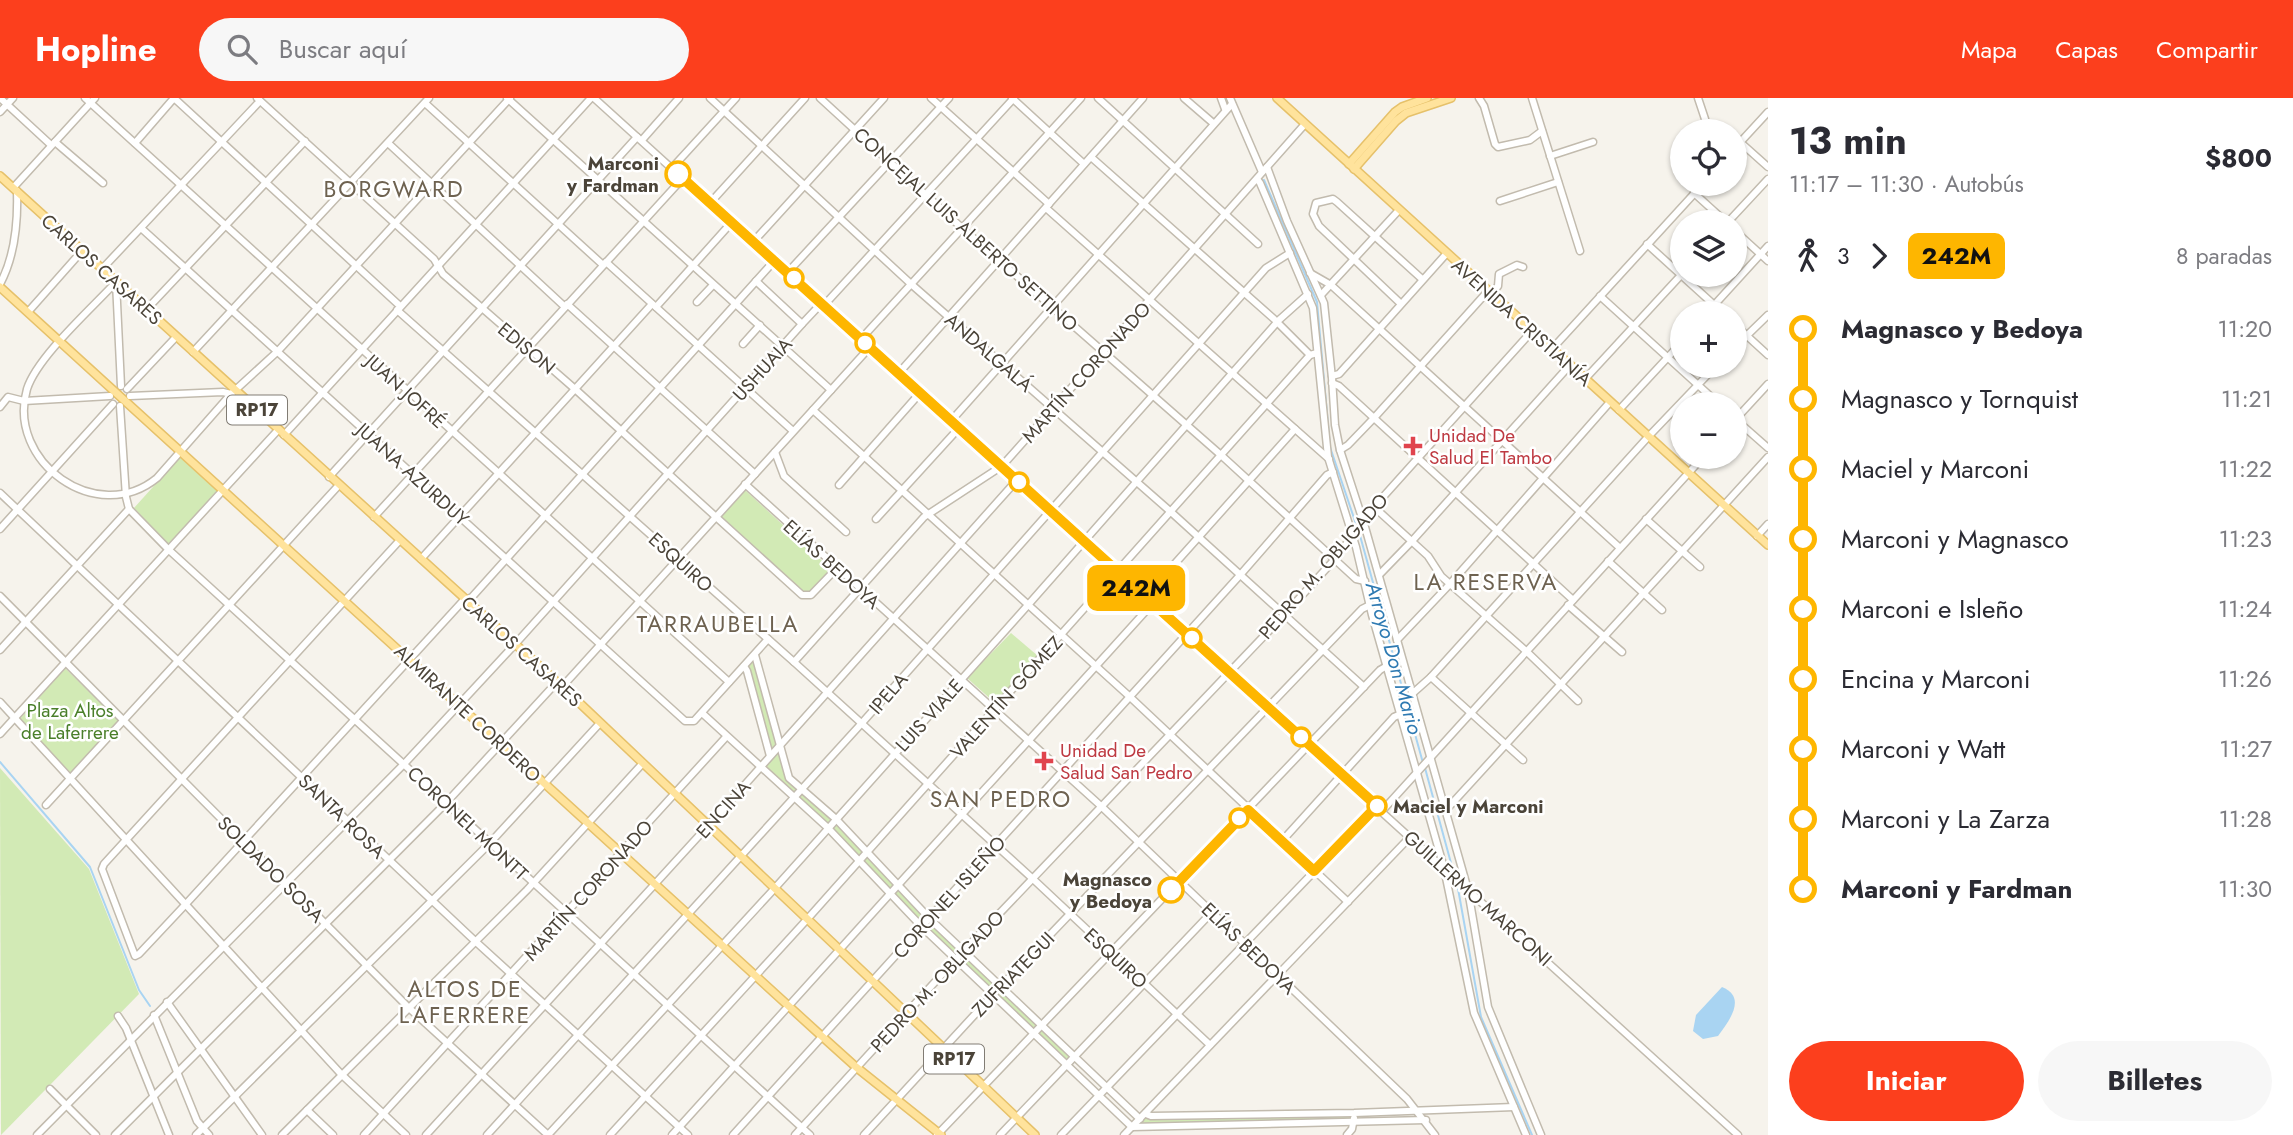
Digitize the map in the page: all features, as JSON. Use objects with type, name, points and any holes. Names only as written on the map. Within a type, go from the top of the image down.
[{"type":"main road","name":"AVENIDA CRISTIANÍA","points":[[1277,98],[1768,545]]},
{"type":"main road","points":[[1351,166],[1404,110],[1427,98]]},
{"type":"main road","points":[[1404,110],[1451,98]]},
{"type":"main road","name":"CARLOS CASARES","points":[[0,176],[147,309],[234,393],[560,685],[1035,1135]]},
{"type":"main road","name":"ALMIRANTE CORDERO","points":[[0,285],[856,1068],[939,1134]]},
{"type":"street","points":[[0,98],[103,183]]},
{"type":"street","points":[[0,112],[13,98]]},
{"type":"street","points":[[135,142],[174,98]]},
{"type":"street","name":"ESQUIRO","points":[[174,98],[356,266],[442,350],[584,473],[794,662],[1033,879],[1210,1045]]},
{"type":"street","points":[[329,477],[519,266],[679,98]]},
{"type":"street","name":"ANDALGALÁ","points":[[710,98],[911,284],[1241,574],[1364,687]]},
{"type":"street","points":[[672,168],[736,98]]},
{"type":"street","points":[[711,202],[805,98]]},
{"type":"street","name":"CONCEJAL LUIS ALBERTO SETTINO","points":[[820,98],[962,228],[1188,425],[1356,579],[1365,580]]},
{"type":"street","points":[[754,242],[884,98]]},
{"type":"street","points":[[931,98],[1098,254],[1329,459]]},
{"type":"street","points":[[788,272],[949,98]]},
{"type":"street","points":[[1013,98],[1084,164]]},
{"type":"street","name":"USHUAIA","points":[[37,1135],[404,764],[802,324],[875,251],[1013,98]]},
{"type":"street","points":[[861,339],[1081,98]]},
{"type":"street","points":[[1098,98],[1258,244]]},
{"type":"street","points":[[898,374],[1143,98]]},
{"type":"street","points":[[1184,98],[1213,123]]},
{"type":"street","points":[[1221,98],[1225,109]]},
{"type":"street","points":[[1399,98],[1404,110]]},
{"type":"street","points":[[1479,98],[1498,146],[1530,139],[1542,131]]},
{"type":"street","points":[[1532,98],[1580,251]]},
{"type":"street","points":[[1698,98],[1705,119]]},
{"type":"street","points":[[102,269],[259,99]]},
{"type":"street","name":"EDISON","points":[[259,99],[395,223],[438,265],[443,274],[669,473],[802,595],[811,595],[836,568]]},
{"type":"street","points":[[116,282],[36,369],[24,401],[24,418],[29,440],[51,473],[79,489],[99,493],[126,493],[153,481],[234,393],[278,351],[508,99],[831,390]]},
{"type":"street","points":[[0,734],[223,491],[323,392],[553,140],[595,99]]},
{"type":"street","name":"GUILLERMO MARCONI","points":[[595,99],[1738,1135]]},
{"type":"street","points":[[0,285],[13,246],[17,221],[15,189],[90,100]]},
{"type":"street","name":"JUAN JOFRÉ","points":[[90,100],[729,682]]},
{"type":"street","points":[[193,352],[427,101],[512,185],[654,306],[793,431]]},
{"type":"street","points":[[951,421],[1231,101],[1265,170],[1325,308],[1335,425],[1468,890],[1488,1007],[1541,1135]]},
{"type":"street","points":[[1747,134],[1768,112]]},
{"type":"street","name":"MARTÍN CORONADO","points":[[794,662],[927,514],[1002,466],[1305,124]]},
{"type":"street","points":[[147,309],[305,141]]},
{"type":"street","points":[[1550,156],[1593,142]]},
{"type":"street","points":[[387,143],[519,266],[755,474]]},
{"type":"street","points":[[1747,148],[1768,167]]},
{"type":"street","points":[[1091,157],[1313,354]]},
{"type":"street","points":[[374,517],[683,178]]},
{"type":"street","points":[[1257,179],[1314,313],[1313,354],[1329,459],[1447,871],[1474,1013],[1526,1135]]},
{"type":"street","points":[[1738,210],[1768,179]]},
{"type":"street","points":[[1500,201],[1558,182]]},
{"type":"street","points":[[1552,349],[1691,196]]},
{"type":"street","points":[[1697,196],[1713,210]]},
{"type":"street","points":[[1401,303],[1316,223],[1313,210],[1316,203],[1333,199],[1422,279]]},
{"type":"street","points":[[1321,295],[1399,210]]},
{"type":"street","points":[[421,559],[575,389],[732,222]]},
{"type":"street","name":"JUANA AZURDUY","points":[[141,228],[685,721],[694,721],[702,713]]},
{"type":"street","points":[[1747,242],[1768,261]]},
{"type":"street","points":[[1647,244],[1670,264]]},
{"type":"street","points":[[1718,301],[1768,246]]},
{"type":"street","points":[[28,312],[82,251]]},
{"type":"street","name":"IPELA","points":[[487,1135],[995,575],[1243,293],[1269,265],[1290,253]]},
{"type":"street","points":[[1332,379],[1447,253]]},
{"type":"street","points":[[400,540],[104,864],[102,869],[135,956],[465,600],[472,597],[775,260]]},
{"type":"street","points":[[1343,448],[1498,286],[1499,274],[1517,265],[1523,267]]},
{"type":"street","points":[[1310,273],[1331,285],[1620,548]]},
{"type":"street","points":[[756,281],[802,324]]},
{"type":"street","points":[[0,650],[129,509],[120,396],[116,282]]},
{"type":"street","points":[[697,302],[713,285]]},
{"type":"street","points":[[1585,379],[1670,286]]},
{"type":"street","points":[[1695,287],[1710,301]]},
{"type":"street","name":"LUIS VIALE","points":[[548,1135],[775,888],[1277,322],[1308,294]]},
{"type":"street","points":[[1600,296],[1706,392]]},
{"type":"street","points":[[1768,315],[1747,337],[1768,355]]},
{"type":"street","points":[[744,344],[760,326]]},
{"type":"street","name":"PEDRO M. OBLIGADO","points":[[795,1135],[956,959],[1284,615],[1335,559],[1374,507],[1532,331]]},
{"type":"street","points":[[0,529],[176,337]]},
{"type":"street","points":[[115,1135],[601,645],[870,347]]},
{"type":"street","name":"VALENTÍN GÓMEZ","points":[[610,1135],[867,853],[1313,354]]},
{"type":"street","points":[[1619,410],[1670,355]]},
{"type":"street","points":[[1379,575],[1570,365]]},
{"type":"street","points":[[1413,693],[1431,677],[1703,378]]},
{"type":"street","points":[[1332,379],[1533,563],[1604,638],[1622,652]]},
{"type":"street","points":[[1747,406],[1768,384]]},
{"type":"street","points":[[0,390],[8,397],[24,401],[234,393]]},
{"type":"street","points":[[839,485],[920,393]]},
{"type":"street","points":[[0,407],[8,397]]},
{"type":"street","points":[[1397,640],[1450,584],[1610,402]]},
{"type":"street","points":[[813,410],[1129,696],[1348,902]]},
{"type":"street","points":[[876,519],[959,428]]},
{"type":"street","points":[[1146,596],[1295,429]]},
{"type":"street","points":[[1747,430],[1768,448]]},
{"type":"street","points":[[775,453],[784,476],[846,532]]},
{"type":"street","points":[[1446,810],[1768,457]]},
{"type":"street","points":[[1061,1135],[1314,871],[1418,771],[1692,469]]},
{"type":"street","name":"CORONEL ISLEÑO","points":[[733,1135],[1241,574],[1327,475],[1333,472]]},
{"type":"street","name":"ENCINA","points":[[426,1135],[656,884],[1017,480]]},
{"type":"street","name":"ELÍAS BEDOYA","points":[[745,484],[1102,807],[1418,1111],[1435,1135]]},
{"type":"street","points":[[46,804],[339,485]]},
{"type":"street","name":"SANTA ROSA","points":[[0,493],[432,901],[688,1135]]},
{"type":"street","points":[[1374,507],[1428,556],[1438,573],[1578,701]]},
{"type":"street","name":"CORONEL MONTT","points":[[129,509],[169,550],[810,1135]]},
{"type":"street","points":[[1646,519],[1700,567]]},
{"type":"street","points":[[1757,536],[1768,524]]},
{"type":"street","points":[[1608,561],[1662,610]]},
{"type":"street","name":"SOLDADO SOSA","points":[[0,596],[409,1008],[548,1135]]},
{"type":"street","points":[[672,1135],[1153,603]]},
{"type":"street","name":"ZUFRIATEGUI","points":[[864,1135],[993,994],[1323,649],[1362,609],[1370,605]]},
{"type":"street","points":[[768,639],[702,713],[828,828],[922,927],[1132,1127],[1426,1120]]},
{"type":"street","points":[[755,655],[788,775],[836,819],[929,918],[1106,1087],[1143,1116],[1354,1113],[1514,1107]]},
{"type":"street","points":[[744,666],[770,757]]},
{"type":"street","points":[[939,1134],[1033,1032],[1387,666]]},
{"type":"street","points":[[1431,677],[1523,760]]},
{"type":"street","points":[[0,702],[341,1074],[406,1135]]},
{"type":"street","points":[[1282,841],[1394,716],[1401,714]]},
{"type":"street","points":[[196,1135],[490,843],[600,723]]},
{"type":"street","name":"MARTÍN CORONADO","points":[[364,1135],[726,737]]},
{"type":"street","points":[[282,1135],[533,883],[643,763]]},
{"type":"street","points":[[1124,1135],[1410,837]]},
{"type":"street","points":[[1000,1135],[1212,912]]},
{"type":"street","points":[[167,1002],[262,1135]]},
{"type":"street","points":[[154,1015],[197,1121],[209,1135]]},
{"type":"street","points":[[118,1016],[124,1024],[169,1135]]},
{"type":"street","points":[[50,1089],[96,1135]]},
{"type":"street","points":[[307,1110],[333,1135]]},
{"type":"street","points":[[1349,1134],[1354,1113]]},
{"type":"green space","points":[[180,457],[218,490],[169,545],[134,508]]},
{"type":"green space","points":[[745,490],[832,570],[812,592],[802,592],[720,517]]},
{"type":"green space","points":[[1011,633],[1038,656],[995,703],[967,678]]},
{"type":"green space","points":[[753,655],[787,779],[834,820],[1069,1055],[1068,1058],[1065,1059],[955,957],[762,767],[770,756],[744,666]]},
{"type":"green space","name":"Plaza Altos de Laferrere","points":[[65,668],[119,721],[71,773],[19,720]]},
{"type":"green space","points":[[0,768],[89,869],[139,994],[1,1135]]},
{"type":"green space","points":[[1347,1114],[1350,1117],[1348,1119],[1142,1125],[1139,1122],[1143,1118]]},
{"type":"water","points":[[1722,987],[1734,997],[1734,1009],[1718,1036],[1703,1039],[1693,1031],[1696,1015]]},
{"type":"waterway","name":"Arroyo Don Mario","points":[[1264,180],[1317,302],[1330,447],[1357,527]]},
{"type":"waterway","name":"Arroyo Don Mario","points":[[1359,532],[1423,763]]},
{"type":"waterway","points":[[0,762],[90,867],[139,990],[150,1006]]},
{"type":"waterway","name":"Arroyo Don Mario","points":[[1425,768],[1454,874]]},
{"type":"waterway","name":"Arroyo Don Mario","points":[[1457,883],[1481,1017],[1532,1135]]},
{"type":"bus line","name":"242M","points":[[678,174],[1377,806],[1314,871],[1248,810],[1171,890]]},
{"type":"place","name":"Marconi y Fardman","points":[[678,174]]},
{"type":"place","name":"Unidad De Salud El Tambo","points":[[1413,446]]},
{"type":"place","name":"Unidad De Salud San Pedro","points":[[1044,761]]},
{"type":"place","name":"Maciel y Marconi","points":[[1377,806]]},
{"type":"place","name":"Magnasco y Bedoya","points":[[1171,890]]},
{"type":"district","name":"BORGWARD","points":[[394,189]]},
{"type":"district","name":"LA RESERVA","points":[[1486,582]]},
{"type":"district","name":"TARRAUBELLA","points":[[718,624]]},
{"type":"district","name":"SAN PEDRO","points":[[1001,799]]},
{"type":"district","name":"ALTOS DE LAFERRERE","points":[[465,1002]]}]
